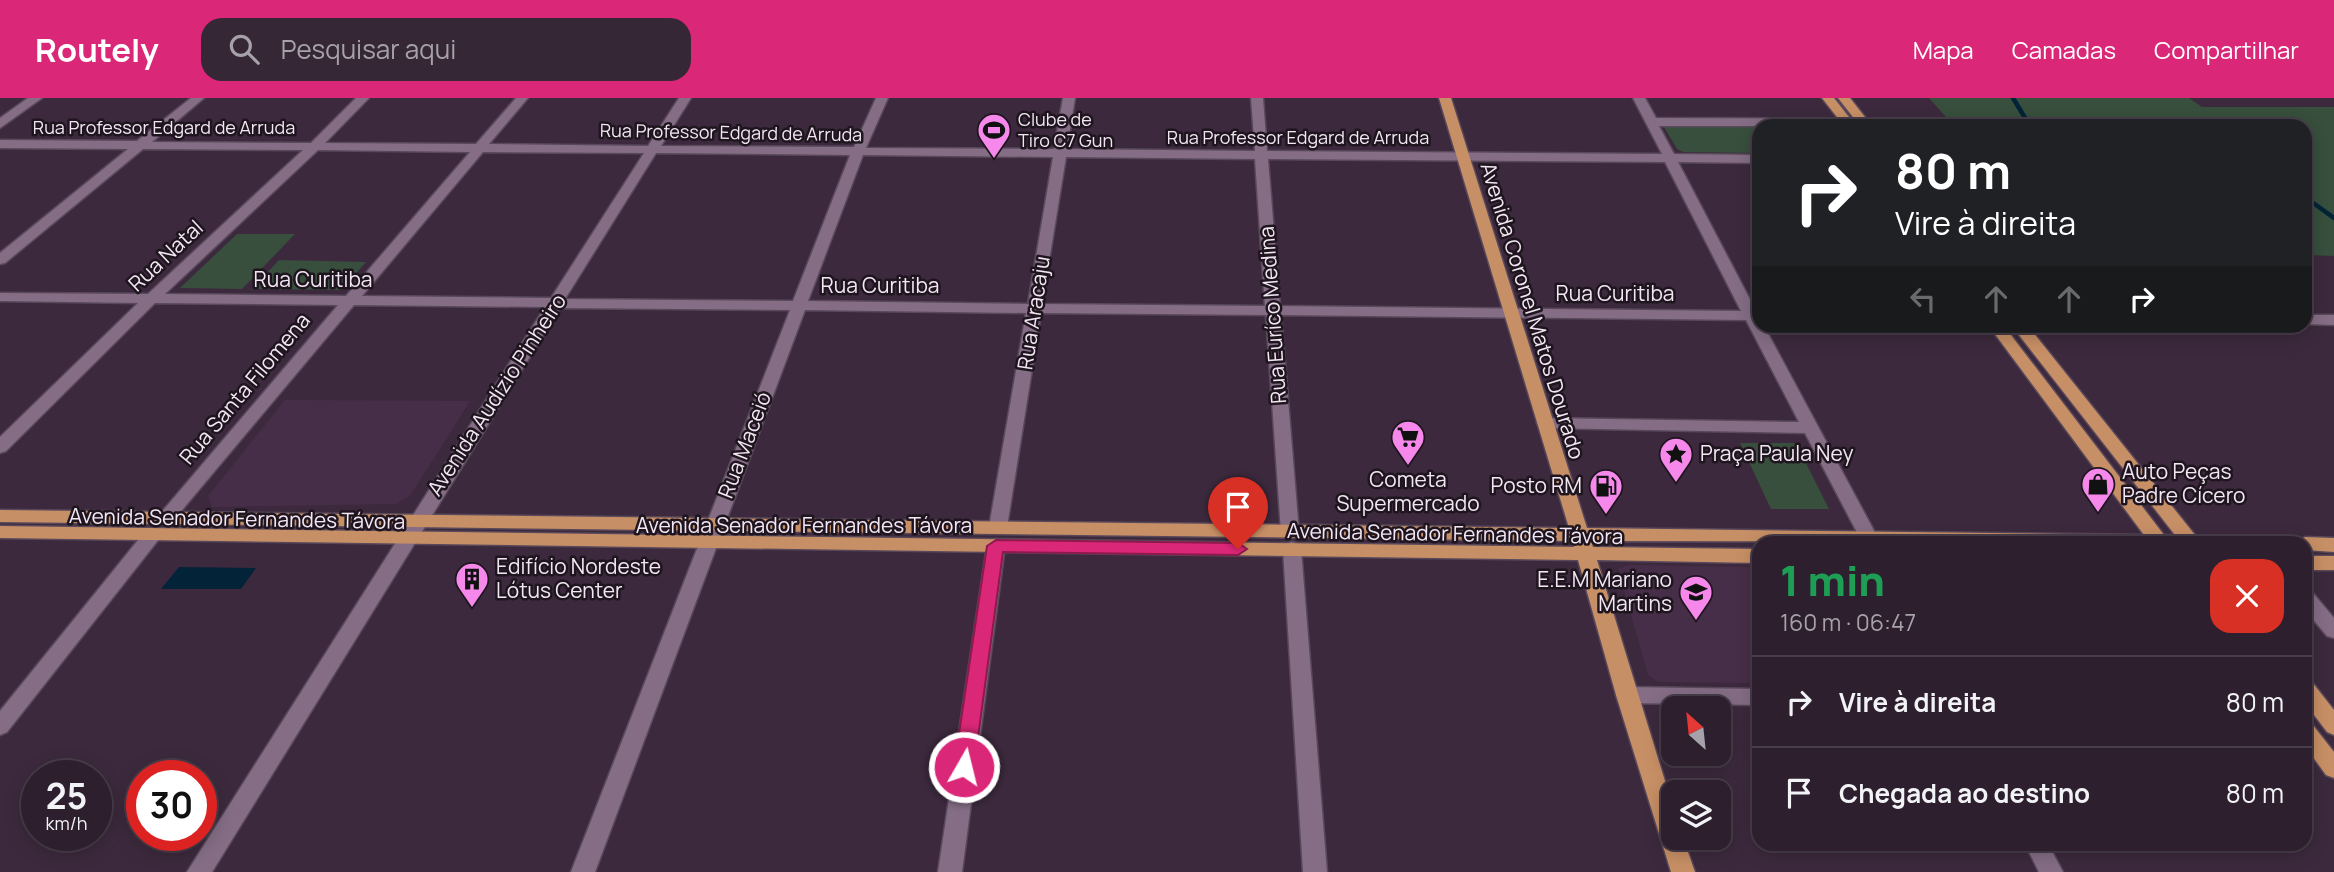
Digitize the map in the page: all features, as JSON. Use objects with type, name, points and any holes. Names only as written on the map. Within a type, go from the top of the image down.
[{"type":"main road","name":"Avenida Coronel Matos Dourado","points":[[1445,98],[1583,544],[1626,695],[1683,872]]},
{"type":"main road","points":[[1828,98],[1844,119]]},
{"type":"main road","points":[[1844,98],[1861,119]]},
{"type":"main road","points":[[2002,333],[2154,536]]},
{"type":"main road","points":[[2026,333],[2185,536]]},
{"type":"main road","name":"Avenida Senador Fernandes Távora","points":[[0,516],[166,518],[410,530]]},
{"type":"main road","name":"Avenida Senador Fernandes Távora","points":[[0,532],[153,534],[410,530],[1583,544],[1752,542]]},
{"type":"main road","name":"Avenida Senador Fernandes Távora","points":[[1583,544],[1752,556]]},
{"type":"main road","points":[[2312,544],[2334,545]]},
{"type":"main road","points":[[2312,563],[2334,563]]},
{"type":"main road","points":[[2312,697],[2334,726]]},
{"type":"main road","points":[[2312,739],[2334,769]]},
{"type":"street","points":[[0,124],[36,98]]},
{"type":"street","points":[[0,261],[198,98]]},
{"type":"street","name":"Rua Natal","points":[[0,447],[363,98]]},
{"type":"street","name":"Rua Santa Filomena","points":[[166,518],[522,98]]},
{"type":"street","name":"Avenida Audízio Pinheiro","points":[[200,872],[410,530],[557,303],[685,98]]},
{"type":"street","name":"Rua Maceió","points":[[583,872],[858,152],[882,98]]},
{"type":"street","name":"Rua Aracaju","points":[[950,872],[997,537],[1069,98]]},
{"type":"street","name":"Rua Euríco Medina","points":[[1257,98],[1315,872]]},
{"type":"street","points":[[1639,98],[1752,310]]},
{"type":"street","points":[[1652,122],[1752,123]]},
{"type":"street","name":"Rua Professor Edgard de Arruda","points":[[0,144],[1752,159]]},
{"type":"street","name":"Rua Curitiba","points":[[0,297],[1752,316]]},
{"type":"street","points":[[2312,320],[2334,320]]},
{"type":"street","points":[[1764,333],[1868,536]]},
{"type":"street","points":[[1545,423],[1811,428]]},
{"type":"street","points":[[0,726],[153,534]]},
{"type":"street","points":[[2312,605],[2334,631]]},
{"type":"street","points":[[1626,695],[1752,697]]},
{"type":"street","points":[[2040,851],[2051,872]]},
{"type":"shaded area","points":[[285,400],[470,401],[410,496],[396,504],[212,507],[208,496]]},
{"type":"shaded area","name":"E.E.M Mariano Martins","points":[[1628,565],[1752,567],[1752,683],[1658,682],[1648,675],[1618,569]]},
{"type":"green space","points":[[1929,98],[2189,98],[2202,107],[2334,107],[2334,256],[2312,255],[2312,119],[1948,119]]},
{"type":"green space","points":[[1670,124],[1752,126],[1752,153],[1683,152],[1677,149],[1664,127]]},
{"type":"green space","points":[[237,234],[295,234],[242,289],[180,288]]},
{"type":"green space","points":[[279,260],[366,262],[341,290],[252,289]]},
{"type":"green space","points":[[1740,443],[1796,443],[1829,509],[1771,509]]},
{"type":"water","points":[[179,567],[256,568],[241,589],[161,589]]},
{"type":"waterway","points":[[2013,98],[2026,119]]},
{"type":"waterway","points":[[2312,202],[2334,218]]},
{"type":"place","name":"Clube de Tiro C7 Gun","points":[[994,160]]},
{"type":"place","name":"Cometa Supermercado","points":[[1408,467]]},
{"type":"place","name":"Praça Paula Ney","points":[[1676,484]]},
{"type":"place","name":"Auto Peças Padre Cícero","points":[[2098,514]]},
{"type":"place","name":"Posto RM","points":[[1606,516]]},
{"type":"place","name":"Edifício Nordeste Lótus Center","points":[[472,609]]},
{"type":"place","name":"E.E.M Mariano Martins","points":[[1696,622]]},
{"type":"route","points":[[964,767],[996,546],[1238,549]]}]
